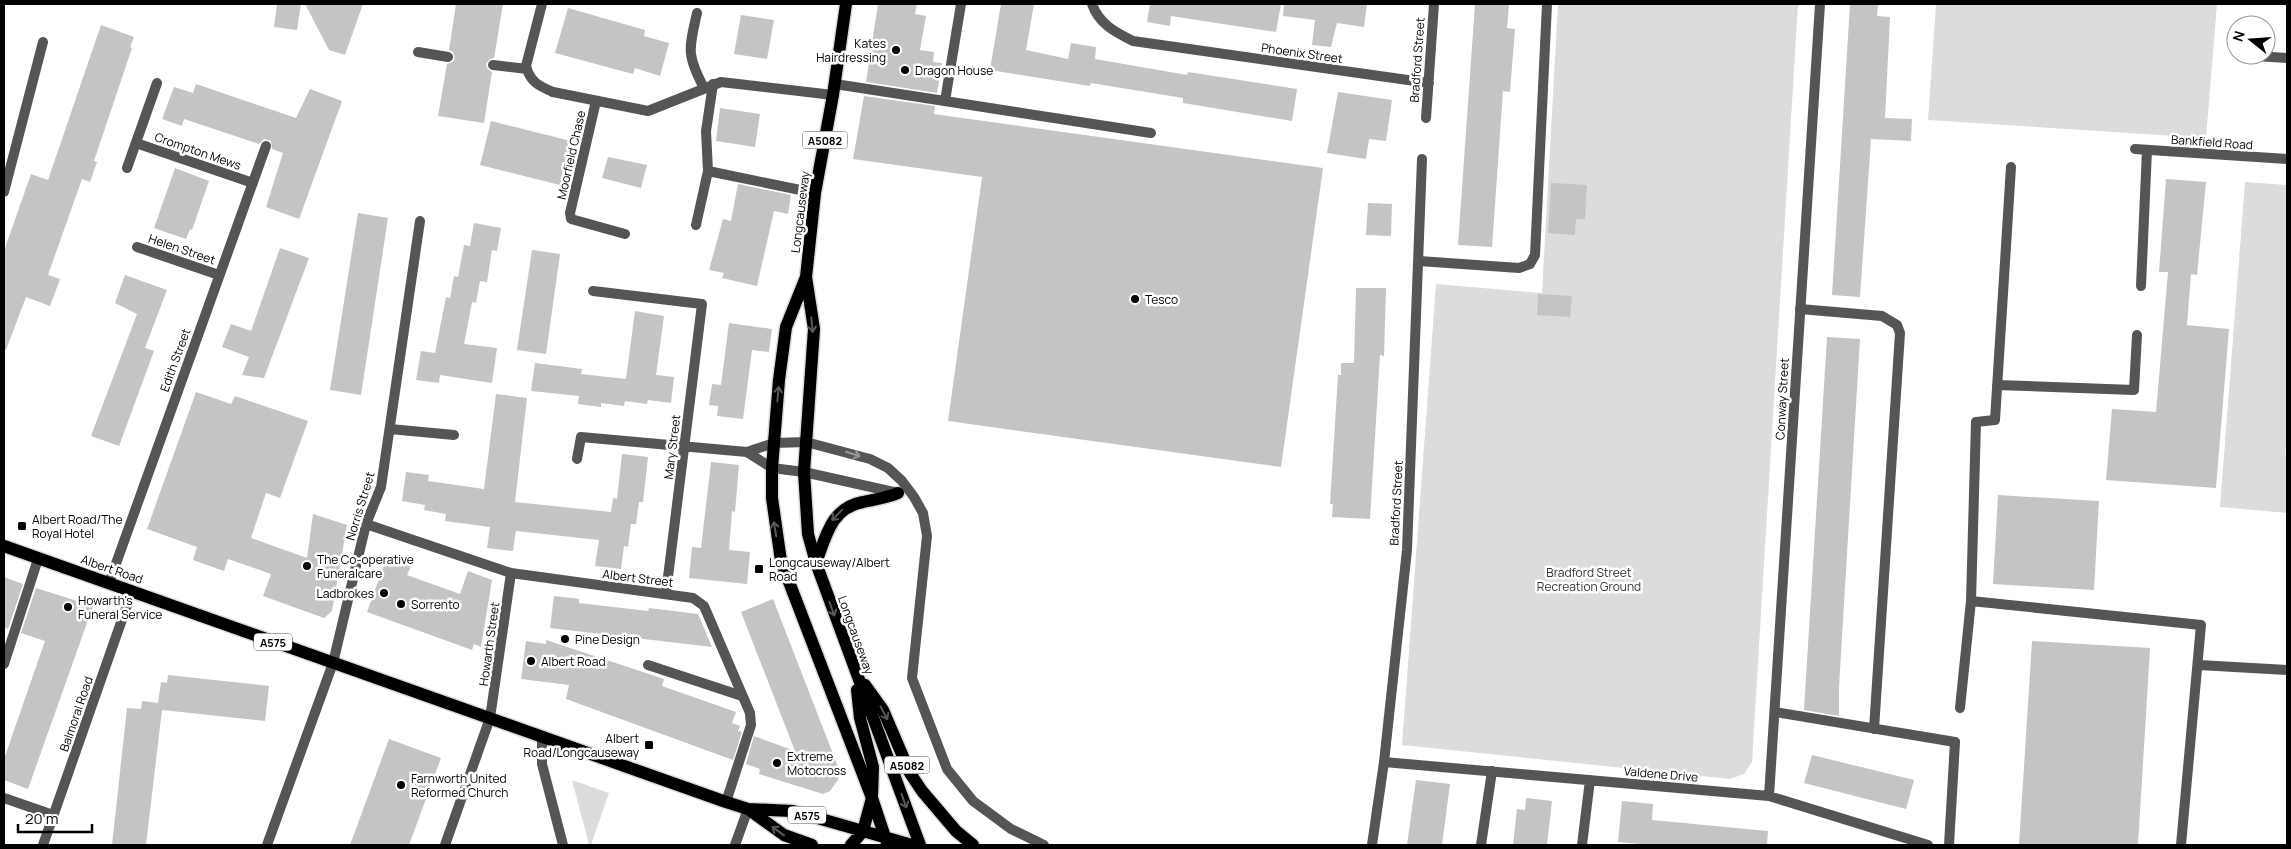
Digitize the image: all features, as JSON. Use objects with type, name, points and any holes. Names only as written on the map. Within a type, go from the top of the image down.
[{"type":"main road","name":"Longcauseway","points":[[846,4],[834,89],[815,193],[806,277],[814,329],[804,472],[808,534],[816,563],[920,845]]},
{"type":"main road","name":"Longcauseway","points":[[806,277],[786,327],[772,468],[774,524],[781,561],[887,842]]},
{"type":"main road","points":[[816,563],[831,522],[842,509],[898,493]]},
{"type":"main road","name":"Albert Road","points":[[4,546],[726,802],[748,809],[793,811],[863,831],[887,842]]},
{"type":"main road","points":[[851,845],[863,831],[872,798],[873,767],[860,718],[856,673]]},
{"type":"main road","name":"A5082","points":[[856,673],[883,710],[910,773],[922,791],[956,831],[973,845]]},
{"type":"main road","name":"Albert Road","points":[[748,809],[784,835],[812,845]]},
{"type":"main road","name":"A575","points":[[887,842],[912,845]]},
{"type":"street","points":[[493,65],[527,69],[542,4]]},
{"type":"street","points":[[946,101],[961,4]]},
{"type":"street","name":"Phoenix Street","points":[[1092,4],[1102,23],[1116,33],[1133,41],[1428,83]]},
{"type":"street","name":"Bradford Street","points":[[1426,118],[1434,4]]},
{"type":"street","points":[[1419,260],[1519,268],[1530,264],[1534,255],[1547,4]]},
{"type":"street","name":"Conway Street","points":[[1769,796],[1820,4]]},
{"type":"street","points":[[696,13],[689,48],[690,60],[709,86],[706,131],[708,171],[696,225]]},
{"type":"street","points":[[4,192],[43,42]]},
{"type":"street","points":[[418,52],[448,57]]},
{"type":"street","name":"Moorfield Chase","points":[[527,69],[528,75],[536,84],[552,92],[648,111],[721,82],[834,89],[946,101],[1151,133]]},
{"type":"street","name":"Crompton Mews","points":[[127,168],[157,83]]},
{"type":"street","name":"Moorfield Chase","points":[[596,101],[570,213],[571,219],[625,234]]},
{"type":"street","name":"Crompton Mews","points":[[136,143],[253,183]]},
{"type":"street","name":"Edith Street","points":[[109,583],[266,146]]},
{"type":"street","name":"Bankfield Road","points":[[2135,150],[2287,159]]},
{"type":"street","points":[[2141,286],[2147,150]]},
{"type":"street","name":"Bradford Street","points":[[1372,845],[1384,762],[1407,550],[1422,159]]},
{"type":"street","points":[[1960,708],[1971,601],[1976,422],[1995,420],[2011,167]]},
{"type":"street","points":[[708,171],[815,193]]},
{"type":"street","name":"Norris Street","points":[[267,845],[333,663],[366,524],[381,487],[420,221]]},
{"type":"street","name":"Helen Street","points":[[137,247],[219,275]]},
{"type":"street","name":"Mary Street","points":[[593,291],[702,304],[666,594]]},
{"type":"street","points":[[1800,309],[1882,316],[1897,325],[1900,333],[1874,729]]},
{"type":"street","points":[[1997,385],[2134,390],[2137,335]]},
{"type":"street","points":[[390,429],[454,435]]},
{"type":"street","points":[[577,459],[581,437],[684,448],[748,452],[774,442],[806,442],[870,460],[888,468],[902,481],[923,513],[927,536],[912,678],[948,770],[973,801],[1011,830],[1044,845]]},
{"type":"street","points":[[748,452],[772,468],[804,472],[914,497]]},
{"type":"street","name":"Albert Street","points":[[366,524],[511,573],[694,598],[704,606],[750,713],[751,724],[726,802]]},
{"type":"street","points":[[4,664],[38,558]]},
{"type":"street","name":"Howarth Street","points":[[445,845],[490,718],[511,573]]},
{"type":"street","name":"Balmoral Road","points":[[43,845],[132,591]]},
{"type":"street","points":[[1971,601],[2202,625],[2180,845]]},
{"type":"street","points":[[648,665],[742,696]]},
{"type":"street","points":[[2199,665],[2287,670]]},
{"type":"street","points":[[1775,712],[1956,742],[1949,845]]},
{"type":"street","points":[[542,737],[542,764],[564,845]]},
{"type":"street","name":"Valdene Drive","points":[[1384,762],[1769,796],[1928,845]]},
{"type":"street","points":[[1481,845],[1492,772]]},
{"type":"street","points":[[1582,845],[1590,780]]},
{"type":"street","points":[[4,798],[53,815]]},
{"type":"street","points":[[735,845],[748,809]]},
{"type":"green space","name":"Bradford Street Recreation Ground","points":[[1558,4],[1798,4],[1752,762],[1744,774],[1730,779],[1402,745],[1436,284],[1542,293]]},
{"type":"green space","points":[[1936,4],[2217,4],[2206,138],[1928,120]]},
{"type":"green space","points":[[2245,182],[2287,185],[2287,433],[2285,455],[2287,456],[2287,513],[2220,507]]},
{"type":"green space","points":[[572,780],[609,793],[591,845],[589,845]]},
{"type":"building","points":[[277,4],[301,4],[297,30],[274,27]]},
{"type":"building","points":[[305,4],[363,4],[345,55],[329,50]]},
{"type":"building","points":[[456,4],[503,4],[494,58],[490,59],[486,64],[487,68],[492,72],[484,123],[438,116],[447,64],[453,62],[455,58],[453,52],[449,50]]},
{"type":"building","points":[[878,4],[917,4],[915,14],[926,16],[920,50],[934,52],[933,62],[942,63],[937,93],[866,82]]},
{"type":"building","points":[[1001,4],[1034,4],[1026,50],[1068,59],[1071,43],[1096,47],[1095,59],[1187,75],[1188,72],[1297,89],[1292,121],[1183,103],[1183,98],[1091,83],[1090,86],[990,70]]},
{"type":"building","points":[[1150,4],[1281,4],[1276,32],[1171,16],[1170,26],[1147,22]]},
{"type":"building","points":[[1284,4],[1367,4],[1364,27],[1337,23],[1331,47],[1312,45],[1315,20],[1283,16]]},
{"type":"building","points":[[1475,4],[1509,4],[1507,28],[1515,29],[1510,92],[1503,91],[1492,247],[1458,245]]},
{"type":"building","points":[[1850,4],[1878,4],[1877,16],[1890,17],[1885,118],[1912,119],[1911,141],[1871,139],[1860,297],[1832,295]]},
{"type":"building","points":[[568,8],[645,30],[644,36],[669,43],[660,76],[635,68],[633,74],[555,53]]},
{"type":"building","points":[[741,15],[774,20],[767,59],[734,54]]},
{"type":"building","points":[[101,25],[134,37],[130,47],[132,48],[94,161],[97,162],[90,182],[82,179],[48,275],[60,279],[50,306],[26,297],[6,350],[4,350],[4,251],[31,174],[48,180]]},
{"type":"building","points":[[196,84],[296,118],[310,89],[342,101],[299,219],[266,207],[283,153],[272,149],[271,141],[264,139],[259,144],[184,119],[182,126],[162,119],[174,87],[193,93]]},
{"type":"building","points":[[1338,92],[1392,100],[1386,141],[1369,139],[1366,159],[1327,153]]},
{"type":"building","name":"Tesco","points":[[864,96],[935,106],[934,114],[1323,168],[1281,467],[948,421],[982,177],[853,159]]},
{"type":"building","points":[[720,108],[760,114],[755,147],[716,141]]},
{"type":"building","points":[[491,121],[571,141],[560,185],[480,165]]},
{"type":"building","points":[[608,157],[647,165],[641,188],[602,178]]},
{"type":"building","points":[[175,168],[209,181],[192,230],[190,229],[186,239],[154,228]]},
{"type":"building","points":[[2166,179],[2206,182],[2197,275],[2191,274],[2187,325],[2229,329],[2216,488],[2106,480],[2112,409],[2156,412],[2168,272],[2159,272]]},
{"type":"building","points":[[1551,183],[1587,185],[1585,219],[1576,219],[1575,235],[1548,233]]},
{"type":"building","points":[[738,184],[791,195],[788,214],[774,211],[757,286],[722,278],[724,273],[709,270],[723,219],[731,221]]},
{"type":"building","points":[[1368,203],[1392,204],[1391,236],[1366,235]]},
{"type":"building","points":[[358,213],[388,218],[361,395],[330,390]]},
{"type":"building","points":[[474,223],[501,228],[497,251],[492,250],[487,282],[480,281],[476,303],[472,302],[464,344],[497,348],[492,383],[440,375],[439,383],[416,380],[421,351],[435,353],[446,297],[450,298],[454,276],[458,277],[464,245],[470,246]]},
{"type":"building","points":[[280,248],[309,258],[264,378],[242,375],[249,357],[222,347],[231,324],[251,331]]},
{"type":"building","points":[[532,250],[560,254],[546,354],[517,350]]},
{"type":"building","points":[[125,275],[167,290],[145,348],[154,351],[119,446],[91,436],[137,314],[115,303]]},
{"type":"building","points":[[1356,288],[1386,288],[1384,356],[1380,355],[1370,519],[1332,517],[1333,504],[1330,504],[1338,375],[1341,375],[1341,363],[1354,363]]},
{"type":"building","points":[[1538,294],[1572,296],[1570,317],[1537,315]]},
{"type":"building","points":[[635,311],[664,316],[656,375],[674,377],[671,403],[648,400],[647,404],[625,401],[624,406],[601,403],[601,407],[578,404],[579,396],[531,391],[535,363],[582,369],[581,374],[626,379]]},
{"type":"building","points":[[729,323],[772,329],[769,352],[752,350],[743,419],[717,416],[718,406],[709,405],[712,384],[721,385]]},
{"type":"building","points":[[1827,337],[1860,339],[1839,687],[1839,716],[1804,710]]},
{"type":"building","points":[[196,392],[231,404],[235,396],[308,421],[280,498],[266,493],[251,538],[307,558],[313,514],[347,525],[332,611],[324,618],[263,596],[271,574],[228,559],[224,571],[193,560],[197,547],[147,529]]},
{"type":"building","points":[[496,394],[527,398],[515,502],[611,512],[613,498],[617,499],[622,454],[648,457],[643,502],[639,502],[636,524],[631,524],[628,547],[624,546],[621,569],[595,566],[599,540],[516,531],[513,551],[487,548],[490,527],[445,521],[446,514],[424,510],[425,505],[402,501],[406,472],[429,475],[428,481],[484,489]]},
{"type":"building","points":[[711,462],[739,465],[735,512],[732,511],[729,550],[750,552],[747,584],[689,578],[692,547],[701,548]]},
{"type":"building","points":[[1998,495],[2099,501],[2094,590],[1993,584]]},
{"type":"building","points":[[387,557],[411,566],[407,575],[460,594],[468,571],[492,580],[481,647],[474,644],[472,650],[367,612]]},
{"type":"building","points":[[4,577],[23,584],[8,629],[4,627]]},
{"type":"building","points":[[36,588],[93,606],[28,789],[4,780],[4,759],[45,641],[21,633]]},
{"type":"building","points":[[554,596],[579,599],[579,603],[648,611],[649,608],[698,614],[712,647],[550,628]]},
{"type":"building","points":[[773,599],[840,772],[838,780],[830,791],[823,794],[759,774],[760,769],[746,764],[754,736],[795,751],[741,612]]},
{"type":"building","points":[[546,640],[664,679],[662,686],[736,712],[732,723],[740,726],[738,731],[742,732],[733,760],[566,699],[569,685],[521,679],[526,641],[546,644]]},
{"type":"building","points":[[2032,641],[2150,648],[2138,845],[2019,845]]},
{"type":"building","points":[[168,675],[269,686],[265,721],[162,710],[146,845],[112,845],[127,708],[141,709],[142,701],[158,703],[161,682],[167,683]]},
{"type":"building","name":"Farnworth United Reformed Church","points":[[389,739],[441,758],[409,845],[350,845]]},
{"type":"building","points":[[1812,755],[1914,780],[1906,809],[1804,783]]},
{"type":"building","points":[[1416,780],[1450,784],[1442,845],[1407,845]]},
{"type":"building","points":[[1526,798],[1552,801],[1547,845],[1513,845],[1517,809],[1525,810]]},
{"type":"building","points":[[1622,801],[1653,804],[1652,820],[1768,831],[1767,845],[1651,845],[1618,842]]},
{"type":"place","name":"Kates Hairdressing","points":[[896,50]]},
{"type":"place","name":"Dragon House","points":[[905,70]]},
{"type":"place","name":"Tesco","points":[[1135,299]]},
{"type":"place","name":"Albert Road/The Royal Hotel","points":[[22,526]]},
{"type":"place","name":"The Co-operative Funeralcare","points":[[307,566]]},
{"type":"place","name":"Longcauseway/Albert Road","points":[[759,569]]},
{"type":"place","name":"Ladbrokes","points":[[384,593]]},
{"type":"place","name":"Sorrento","points":[[401,604]]},
{"type":"place","name":"Howarth's Funeral Service","points":[[68,607]]},
{"type":"place","name":"Pine Design","points":[[565,639]]},
{"type":"place","name":"Albert Road","points":[[531,661]]},
{"type":"place","name":"Albert Road/Longcauseway","points":[[649,745]]},
{"type":"place","name":"Extreme Motocross","points":[[777,763]]},
{"type":"place","name":"Farnworth United Reformed Church","points":[[401,785]]}]
